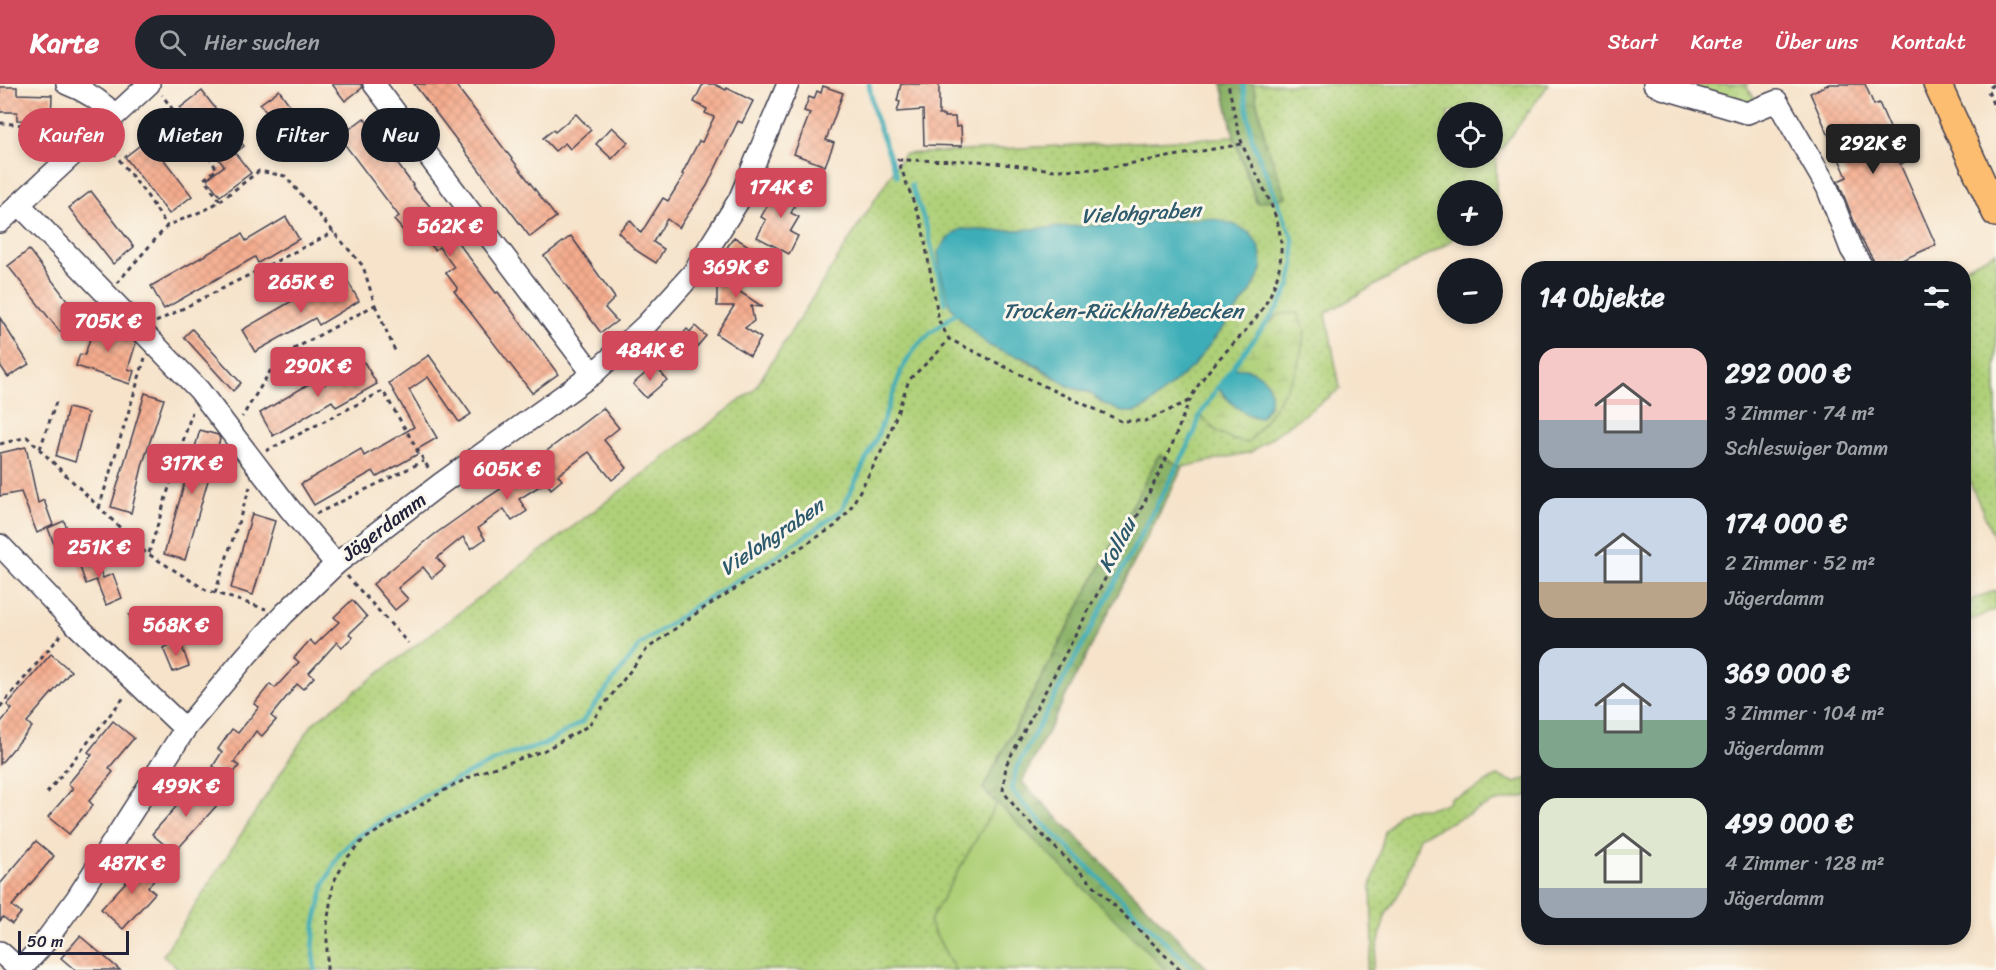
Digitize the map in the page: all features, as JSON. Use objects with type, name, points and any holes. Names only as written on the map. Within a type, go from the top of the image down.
[{"type":"main road","points":[[1937,84],[1996,213]]},
{"type":"street","points":[[67,84],[86,91],[108,108]]},
{"type":"street","points":[[374,84],[593,374]]},
{"type":"street","points":[[1654,84],[1747,113],[1777,101],[1827,187],[1851,249],[1859,261]]},
{"type":"street","name":"Jägerdamm","points":[[20,970],[41,947],[77,898],[185,729],[284,614],[336,564],[439,485],[593,374],[646,325],[693,273],[739,200],[781,87]]},
{"type":"street","points":[[125,108],[155,89]]},
{"type":"street","points":[[0,222],[64,162]]},
{"type":"street","points":[[19,204],[199,390],[231,434],[336,564]]},
{"type":"street","points":[[0,545],[72,621],[185,729]]},
{"type":"street","points":[[0,952],[20,970]]},
{"type":"path","points":[[1180,970],[1019,812],[1003,791],[1006,765],[1165,461],[1190,400],[1202,379],[1242,336],[1263,309],[1273,288],[1281,249],[1274,214],[1242,144],[1228,84]]},
{"type":"path","points":[[1993,84],[1988,91],[1996,109]]},
{"type":"path","points":[[155,89],[217,169],[204,179],[220,201]]},
{"type":"path","points":[[0,123],[18,124]]},
{"type":"path","points":[[1190,400],[1145,421],[1121,421],[949,339],[939,321],[922,225],[898,160],[978,161],[1054,170],[1100,169],[1242,144]]},
{"type":"path","points":[[120,162],[148,197],[167,226]]},
{"type":"path","points":[[107,294],[167,226],[207,209],[259,171],[285,176],[363,266],[375,305],[396,353]]},
{"type":"path","points":[[99,508],[146,335],[334,232]]},
{"type":"path","points":[[231,434],[279,357],[375,305]]},
{"type":"path","points":[[327,970],[327,925],[333,883],[347,858],[363,840],[445,790],[478,773],[543,751],[588,726],[647,650],[701,610],[835,526],[849,511],[887,441],[909,380],[949,339]]},
{"type":"path","points":[[149,553],[199,390]]},
{"type":"path","points":[[215,593],[254,461],[383,391],[439,485]]},
{"type":"path","points":[[40,449],[57,399]]},
{"type":"path","points":[[0,444],[27,437],[145,552],[206,590],[284,614]]},
{"type":"path","points":[[300,521],[424,461]]},
{"type":"path","points":[[336,564],[408,643]]},
{"type":"path","points":[[0,707],[72,621]]},
{"type":"path","points":[[47,793],[136,682]]},
{"type":"green space","points":[[1222,84],[1253,84],[1265,139],[1286,197],[1257,203],[1234,137]]},
{"type":"green space","points":[[1253,84],[1549,84],[1503,146],[1503,102],[1437,102],[1437,168],[1496,168],[1496,180],[1437,180],[1437,246],[1443,246],[1326,313],[1340,389],[1251,452],[1183,467],[1159,455],[983,788],[1166,970],[180,970],[163,955],[313,723],[754,390],[904,154],[1234,137],[1256,202],[1285,197],[1265,139]],"holes":[[[961,229],[998,231],[1193,366],[1148,406],[1136,412],[1104,404],[1090,393],[1070,387],[964,323],[950,306]]]},
{"type":"green space","points":[[1679,84],[1748,84],[1746,86],[1764,112]]},
{"type":"green space","points":[[1996,252],[1996,542],[1971,485],[1971,264]]},
{"type":"green space","points":[[1297,313],[1305,331],[1298,367],[1282,396],[1249,443],[1222,435],[1200,415],[1218,387],[1226,398],[1250,370],[1232,368],[1264,327],[1280,314]]},
{"type":"green space","points":[[1159,455],[1183,467],[1022,782],[1209,970],[1166,970],[983,789]]},
{"type":"green space","points":[[1996,590],[1996,610],[1971,620],[1971,600]]},
{"type":"green space","points":[[1498,776],[1516,783],[1521,781],[1521,797],[1492,803],[1419,837],[1404,885],[1385,916],[1372,970],[1366,970],[1373,946],[1371,886],[1385,832],[1397,815],[1406,809],[1428,808],[1448,803],[1450,798],[1475,790]]},
{"type":"green space","points":[[997,803],[1166,970],[955,970],[929,922]]},
{"type":"water","name":"Trocken-Rückhaltebecken","points":[[1206,218],[1238,226],[1251,234],[1260,249],[1262,270],[1250,293],[1193,366],[1148,406],[1136,412],[1122,412],[1104,404],[1090,393],[1070,387],[1027,359],[988,345],[964,323],[950,306],[940,270],[938,252],[947,239],[961,229],[998,231]]},
{"type":"water","points":[[1232,368],[1252,371],[1259,375],[1268,386],[1270,399],[1265,412],[1259,418],[1236,407],[1218,387]]},
{"type":"building","points":[[332,84],[361,84],[362,88],[345,101]]},
{"type":"building","points":[[414,84],[455,84],[556,217],[530,237],[440,118],[440,108],[432,108]]},
{"type":"building","points":[[703,84],[714,84],[726,90],[727,88],[753,101],[742,123],[738,121],[707,186],[679,228],[667,219],[653,242],[664,249],[656,263],[637,251],[618,232],[630,220],[641,233],[663,198],[668,201],[684,175],[682,174],[699,141],[702,142],[714,117],[705,113],[707,109],[694,102]]},
{"type":"building","points":[[901,84],[939,84],[939,115],[955,117],[956,127],[961,126],[962,146],[924,145],[923,110],[897,112]]},
{"type":"building","points":[[1829,84],[1865,84],[1874,105],[1879,103],[1905,162],[1900,164],[1936,245],[1900,261],[1874,261],[1861,239],[1838,181],[1847,177],[1810,93]]},
{"type":"building","points":[[823,86],[843,93],[826,140],[834,143],[825,166],[794,154],[810,113],[804,111],[809,97],[814,99],[817,91],[821,93]]},
{"type":"building","points":[[0,87],[17,87],[17,94],[52,95],[52,108],[18,108],[18,120],[17,112],[0,112]]},
{"type":"building","points":[[279,90],[292,108],[263,108],[260,104]]},
{"type":"building","points":[[202,91],[215,108],[180,108]]},
{"type":"building","points":[[576,114],[591,130],[570,149],[565,143],[555,151],[543,138],[553,130],[555,132]]},
{"type":"building","points":[[361,120],[361,162],[396,162],[412,186],[435,212],[496,293],[498,292],[558,374],[532,393],[454,291],[458,289],[446,273],[454,267],[439,247],[435,250],[417,227],[407,235],[394,220],[399,216],[349,150],[349,129]]},
{"type":"building","points":[[612,127],[628,142],[612,159],[596,144]]},
{"type":"building","points":[[137,148],[137,162],[166,162],[192,196],[169,214],[125,157]]},
{"type":"building","points":[[221,162],[242,162],[251,173],[220,196],[207,179],[224,166]]},
{"type":"building","points":[[788,180],[804,188],[791,213],[799,217],[790,232],[798,236],[789,254],[757,237],[766,220],[761,217],[774,194],[779,197]]},
{"type":"building","points":[[91,191],[134,247],[113,264],[69,208]]},
{"type":"building","points":[[286,217],[299,239],[258,263],[255,257],[164,309],[151,286],[242,234],[246,241]]},
{"type":"building","points":[[571,236],[615,298],[605,308],[617,321],[601,333],[544,256]]},
{"type":"building","points":[[734,237],[755,250],[743,270],[747,273],[737,290],[763,307],[751,306],[754,321],[745,328],[761,338],[750,356],[716,334],[734,306],[717,306],[717,287],[712,284],[730,256],[724,252]]},
{"type":"building","points":[[29,250],[80,317],[60,332],[8,266]]},
{"type":"building","points":[[346,278],[359,301],[319,325],[315,318],[255,352],[242,330],[302,295],[305,301]]},
{"type":"building","points":[[97,316],[110,320],[106,331],[132,339],[136,343],[128,369],[134,371],[130,384],[76,366],[80,354],[85,355]]},
{"type":"building","points":[[0,318],[29,364],[8,377],[0,365]]},
{"type":"building","points":[[695,326],[706,336],[684,362],[670,349],[687,329],[690,332]]},
{"type":"building","points":[[192,329],[241,383],[233,391],[184,337]]},
{"type":"building","points":[[429,355],[471,414],[459,422],[428,377],[409,390],[437,438],[416,450],[418,454],[377,477],[373,471],[314,505],[301,484],[361,449],[364,456],[414,427],[389,383]]},
{"type":"building","points":[[364,362],[377,384],[336,407],[332,401],[273,436],[260,413],[319,378],[323,385]]},
{"type":"building","points":[[655,365],[667,380],[646,398],[633,384]]},
{"type":"building","points":[[145,393],[164,399],[143,463],[131,513],[111,507]]},
{"type":"building","points":[[68,408],[88,413],[75,462],[56,456]]},
{"type":"building","points":[[603,408],[619,428],[604,440],[627,468],[612,480],[589,452],[558,475],[562,480],[551,489],[546,482],[519,499],[527,511],[512,521],[504,509],[478,528],[485,539],[471,549],[463,537],[437,558],[445,567],[432,578],[423,567],[398,588],[408,599],[395,610],[373,584],[435,534],[534,467],[531,463]]},
{"type":"building","points":[[200,430],[218,435],[220,439],[185,560],[164,554]]},
{"type":"building","points":[[26,447],[38,503],[44,500],[53,525],[37,533],[21,492],[0,496],[0,453]]},
{"type":"building","points":[[252,514],[275,521],[253,595],[231,588]]},
{"type":"building","points":[[64,521],[73,543],[56,550],[48,528]]},
{"type":"building","points":[[93,553],[103,578],[113,574],[122,598],[106,605],[96,580],[86,584],[77,559]]},
{"type":"building","points":[[352,600],[367,617],[349,634],[353,637],[342,647],[337,642],[309,673],[314,677],[303,689],[297,684],[271,716],[276,720],[262,736],[256,731],[234,762],[239,766],[230,778],[213,766],[222,752],[218,749],[232,729],[238,733],[259,707],[254,704],[270,684],[275,688],[299,662],[294,658],[310,640],[315,645],[339,622],[334,617]]},
{"type":"building","points":[[146,609],[155,633],[139,640],[129,615]]},
{"type":"building","points":[[180,641],[189,666],[173,672],[163,648]]},
{"type":"building","points":[[51,654],[71,671],[27,722],[32,727],[0,764],[0,723],[12,709],[7,705]]},
{"type":"building","points":[[113,721],[134,738],[109,768],[113,772],[89,801],[93,805],[69,834],[48,817],[73,788],[68,784],[92,755],[88,752]]},
{"type":"building","points":[[197,783],[219,803],[174,853],[152,834]]},
{"type":"building","points":[[36,841],[54,856],[12,906],[21,913],[12,924],[3,917],[0,921],[0,884]]},
{"type":"building","points":[[147,859],[162,872],[148,887],[155,893],[123,929],[101,909]]},
{"type":"building","points":[[80,936],[120,970],[75,970],[61,958]]},
{"type":"waterway","points":[[869,84],[874,113],[897,176]]},
{"type":"waterway","name":"Kollau","points":[[1194,970],[1025,806],[1012,790],[1016,769],[1185,452],[1200,415],[1218,387],[1279,306],[1290,285],[1294,263],[1293,239],[1252,140],[1243,84]]},
{"type":"waterway","points":[[911,185],[926,225],[945,303]]},
{"type":"waterway","name":"Vielohgraben","points":[[315,970],[313,953],[315,924],[324,885],[340,853],[358,836],[442,786],[505,756],[543,745],[582,722],[640,645],[695,606],[771,560],[841,511],[877,437],[902,369],[915,348],[956,313],[957,308]]}]
